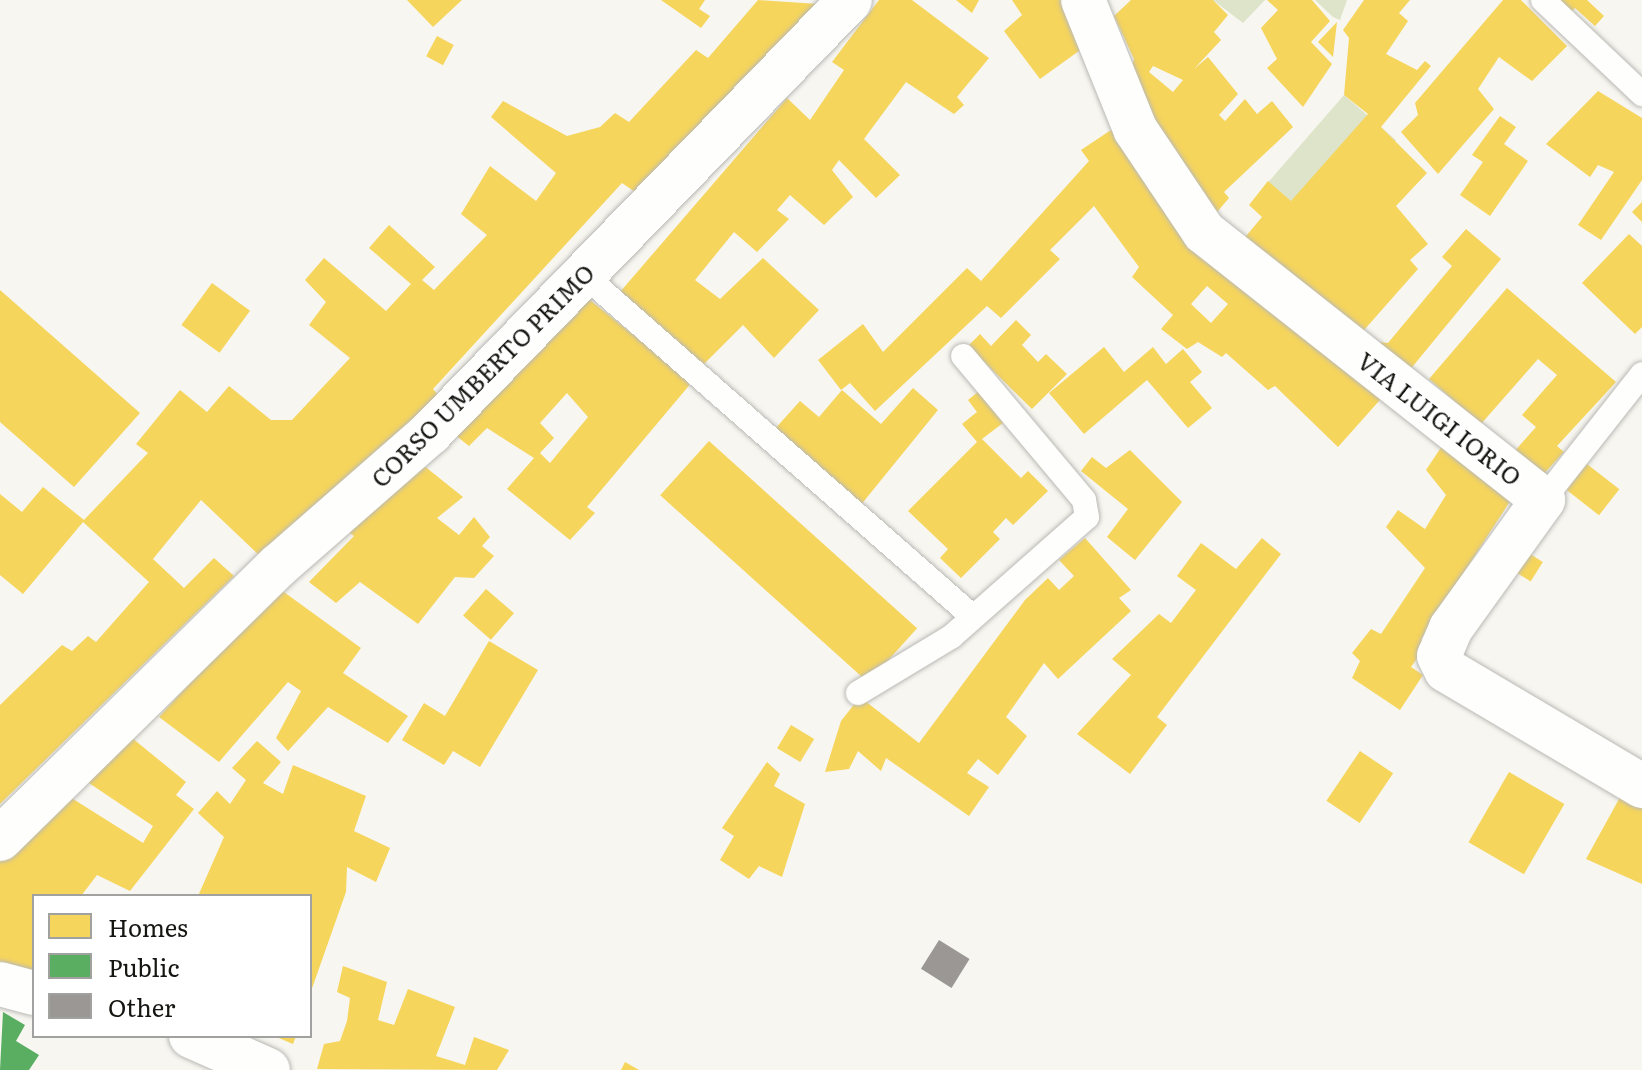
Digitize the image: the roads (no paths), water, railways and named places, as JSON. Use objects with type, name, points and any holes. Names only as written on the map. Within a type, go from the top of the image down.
[{"type":"street","name":"VIA LUIGI IORIO","points":[[1083,0],[1135,129],[1204,232],[1543,500],[1439,656],[1459,683],[1642,786]]},
{"type":"street","name":"CORSO UMBERTO PRIMO","points":[[0,839],[278,566],[430,433],[841,3]]},
{"type":"street","points":[[0,984],[32,992]]},
{"type":"street","points":[[196,1038],[268,1070]]},
{"type":"lane","points":[[1543,0],[1642,94]]},
{"type":"lane","points":[[584,275],[972,616]]},
{"type":"lane","points":[[858,693],[972,616],[1087,517],[1084,500],[963,356]]},
{"type":"lane","points":[[1543,500],[1642,374]]}]
